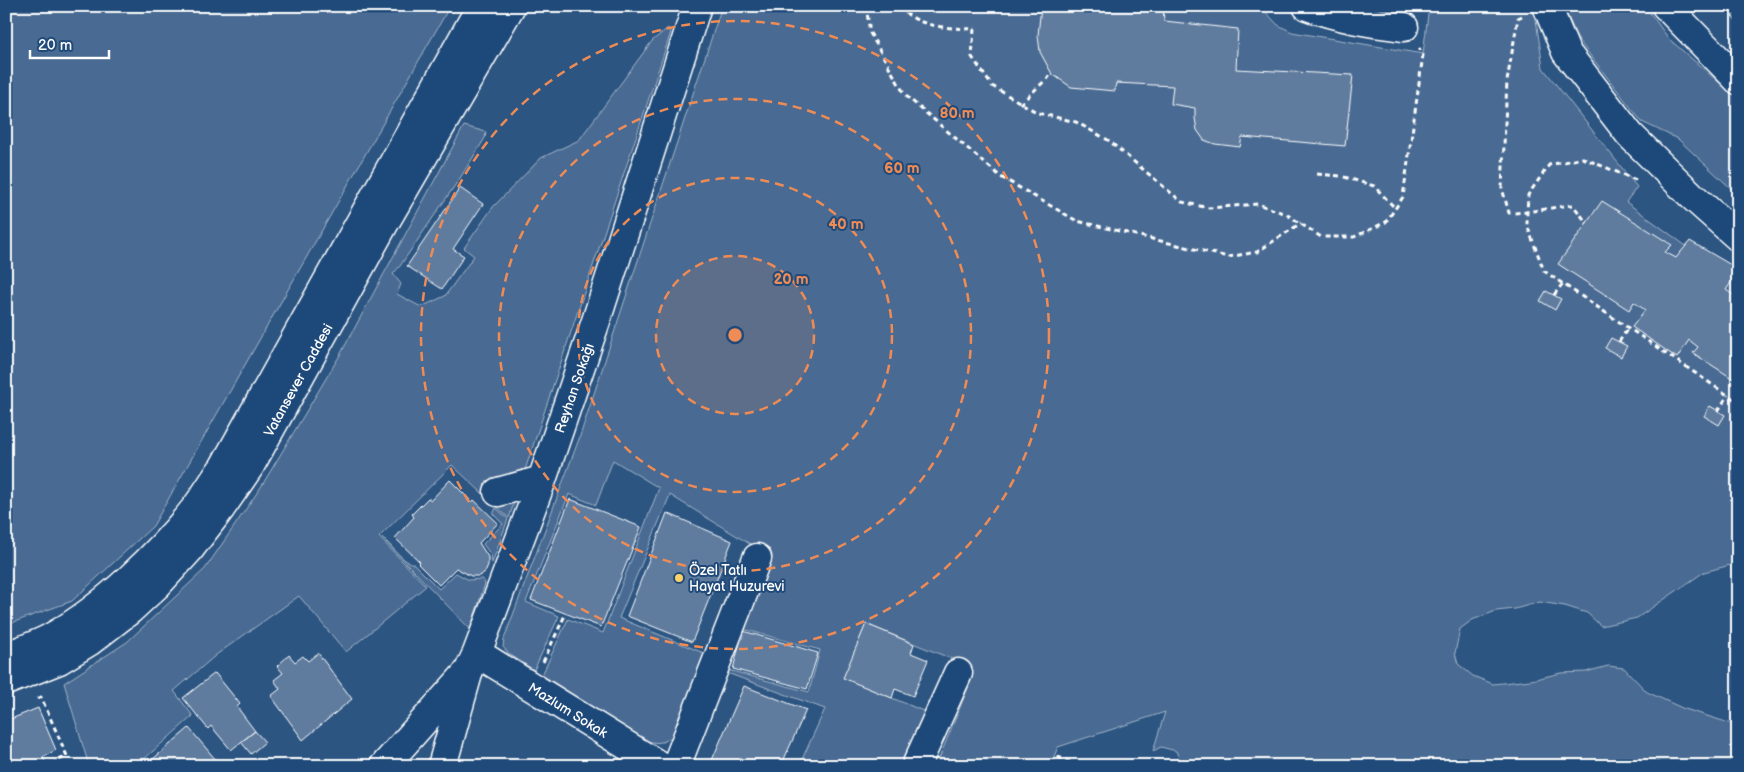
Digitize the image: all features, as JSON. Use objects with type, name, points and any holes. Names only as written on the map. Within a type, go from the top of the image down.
[{"type":"main road","name":"Vatansever Caddesi","points":[[6,656],[52,637],[92,610],[126,582],[173,535],[198,504],[223,468],[481,6]]},
{"type":"main road","name":"Vatansever Caddesi","points":[[6,681],[59,660],[90,641],[130,610],[157,585],[189,550],[221,508],[250,466],[384,224],[511,6]]},
{"type":"main road","name":"Reyhan Sokağı","points":[[442,766],[473,662],[542,480],[597,318],[697,6]]},
{"type":"main road","points":[[1307,6],[1326,13],[1366,22],[1404,27]]},
{"type":"main road","points":[[1666,6],[1738,80]]},
{"type":"main road","points":[[1537,9],[1566,52],[1630,135],[1692,196],[1738,237]]},
{"type":"main road","points":[[498,492],[542,480]]},
{"type":"main road","points":[[676,766],[757,558]]},
{"type":"main road","points":[[384,766],[473,662]]},
{"type":"main road","name":"Mazlum Sokak","points":[[473,662],[532,687],[660,766]]},
{"type":"main road","points":[[916,766],[958,673]]},
{"type":"path","points":[[866,6],[870,33],[905,95],[1001,178],[1077,221],[1228,257],[1257,252],[1301,223]]},
{"type":"path","points":[[899,6],[904,13],[935,27],[974,29],[972,57],[992,86],[1038,113],[1076,122],[1108,140],[1182,202],[1210,208],[1258,204],[1286,214],[1321,237],[1354,237],[1386,222],[1403,197],[1423,55],[1404,27]]},
{"type":"path","points":[[1537,9],[1518,18],[1507,81],[1502,188],[1509,213],[1527,213],[1573,205],[1587,223]]},
{"type":"path","points":[[1020,104],[1052,74]]},
{"type":"path","points":[[1643,183],[1583,158],[1548,165],[1528,195],[1527,213],[1527,225],[1544,271],[1738,402]]},
{"type":"path","points":[[1317,174],[1341,176],[1374,186],[1395,208]]},
{"type":"path","points":[[1554,295],[1563,283]]},
{"type":"path","points":[[1619,342],[1628,328]]},
{"type":"path","points":[[1718,411],[1728,395]]},
{"type":"path","points":[[532,687],[566,613]]},
{"type":"path","points":[[32,701],[41,698],[67,756],[55,762],[56,766]]},
{"type":"path","points":[[6,711],[15,708]]},
{"type":"path","points":[[1054,766],[1058,757],[1081,766]]},
{"type":"shaded area","points":[[6,6],[450,6],[153,526],[72,601],[6,625]]},
{"type":"shaded area","points":[[722,6],[1260,6],[1278,25],[1292,32],[1423,54],[1429,6],[1534,6],[1543,68],[1637,187],[1626,202],[1738,284],[1738,563],[1704,572],[1637,618],[1601,626],[1587,613],[1565,606],[1540,602],[1515,609],[1496,611],[1472,620],[1460,629],[1455,653],[1458,664],[1473,676],[1493,684],[1531,680],[1561,673],[1586,672],[1608,666],[1624,668],[1647,692],[1682,708],[1729,723],[1738,723],[1738,766],[1666,766],[1657,761],[1653,766],[1177,766],[1179,758],[1176,751],[1161,747],[1153,751],[1165,712],[1058,747],[1050,766],[936,766],[972,678],[971,668],[866,624],[844,678],[928,713],[904,766],[799,766],[825,709],[727,673],[728,670],[809,692],[820,650],[743,629],[772,556],[757,544],[750,544],[670,495],[619,618],[706,654],[674,735],[661,742],[647,741],[542,675],[568,619],[603,633],[659,488],[613,460],[596,505],[569,494],[526,602],[559,616],[534,670],[509,654],[503,647],[504,639],[579,439]]},
{"type":"shaded area","points":[[1563,6],[1645,6],[1669,39],[1738,99],[1738,195],[1678,139],[1642,122],[1579,41]]},
{"type":"shaded area","points":[[668,28],[671,32],[509,518],[452,465],[379,537],[426,586],[346,652],[299,596],[216,655],[174,691],[193,716],[136,766],[89,766],[64,683],[127,642],[205,569],[261,487],[340,355],[464,126],[486,132],[485,138],[462,175],[393,274],[401,284],[397,294],[421,307],[445,296],[474,256],[464,248],[493,207],[541,158],[579,140],[652,41]]},
{"type":"shaded area","points":[[496,508],[508,519],[492,563],[491,555],[483,544],[503,524],[493,514]]},
{"type":"shaded area","points":[[382,538],[401,557],[414,564],[439,589],[456,573],[469,580],[483,579],[485,584],[470,629]]},
{"type":"building","points":[[1041,6],[1163,6],[1164,21],[1238,29],[1236,69],[1353,75],[1345,146],[1242,137],[1240,147],[1215,144],[1204,140],[1197,130],[1195,108],[1171,104],[1173,86],[1116,83],[1115,91],[1071,87],[1052,74],[1040,52],[1038,35]]},
{"type":"building","points":[[1722,6],[1738,6],[1738,23],[1732,16],[1734,13],[1731,10],[1728,13]]},
{"type":"building","points":[[460,188],[483,204],[453,249],[464,256],[442,289],[407,266]]},
{"type":"building","points":[[1602,201],[1672,245],[1665,252],[1676,258],[1690,241],[1738,269],[1726,290],[1735,296],[1738,293],[1738,382],[1693,353],[1698,347],[1689,340],[1677,358],[1632,327],[1645,310],[1634,302],[1629,310],[1558,264]]},
{"type":"building","points":[[1546,291],[1561,299],[1555,310],[1540,301]]},
{"type":"building","points":[[1611,338],[1627,346],[1621,357],[1605,348]]},
{"type":"building","points":[[1710,406],[1725,415],[1719,425],[1704,416]]},
{"type":"building","points":[[450,480],[472,502],[474,500],[498,523],[479,543],[488,557],[488,565],[485,572],[479,576],[471,576],[456,568],[439,585],[418,564],[420,562],[395,538],[414,517],[412,514],[428,498],[431,500]]},
{"type":"building","points":[[570,499],[641,527],[601,627],[531,600]]},
{"type":"building","name":"Özel Tatlı Hayat Huzurevi","points":[[667,513],[732,541],[692,642],[627,616]]},
{"type":"building","points":[[866,624],[914,644],[911,653],[928,660],[913,696],[895,689],[892,698],[843,678]]},
{"type":"building","points":[[743,631],[818,653],[807,689],[733,669]]},
{"type":"building","points":[[318,653],[352,699],[303,740],[271,696],[280,689],[274,680],[283,673],[277,666],[289,655],[295,662],[303,656],[308,661]]},
{"type":"building","points":[[215,673],[240,704],[237,707],[255,731],[231,750],[211,726],[208,729],[183,698]]},
{"type":"building","points":[[744,686],[806,710],[781,766],[725,766],[712,760]]},
{"type":"building","points":[[38,708],[56,750],[43,757],[47,766],[6,766],[6,721]]},
{"type":"building","points":[[189,728],[221,766],[145,766]]},
{"type":"building","points":[[255,731],[265,742],[251,754],[241,742]]},
{"type":"place","name":"Özel Tatlı Hayat Huzurevi","points":[[679,578]]}]
